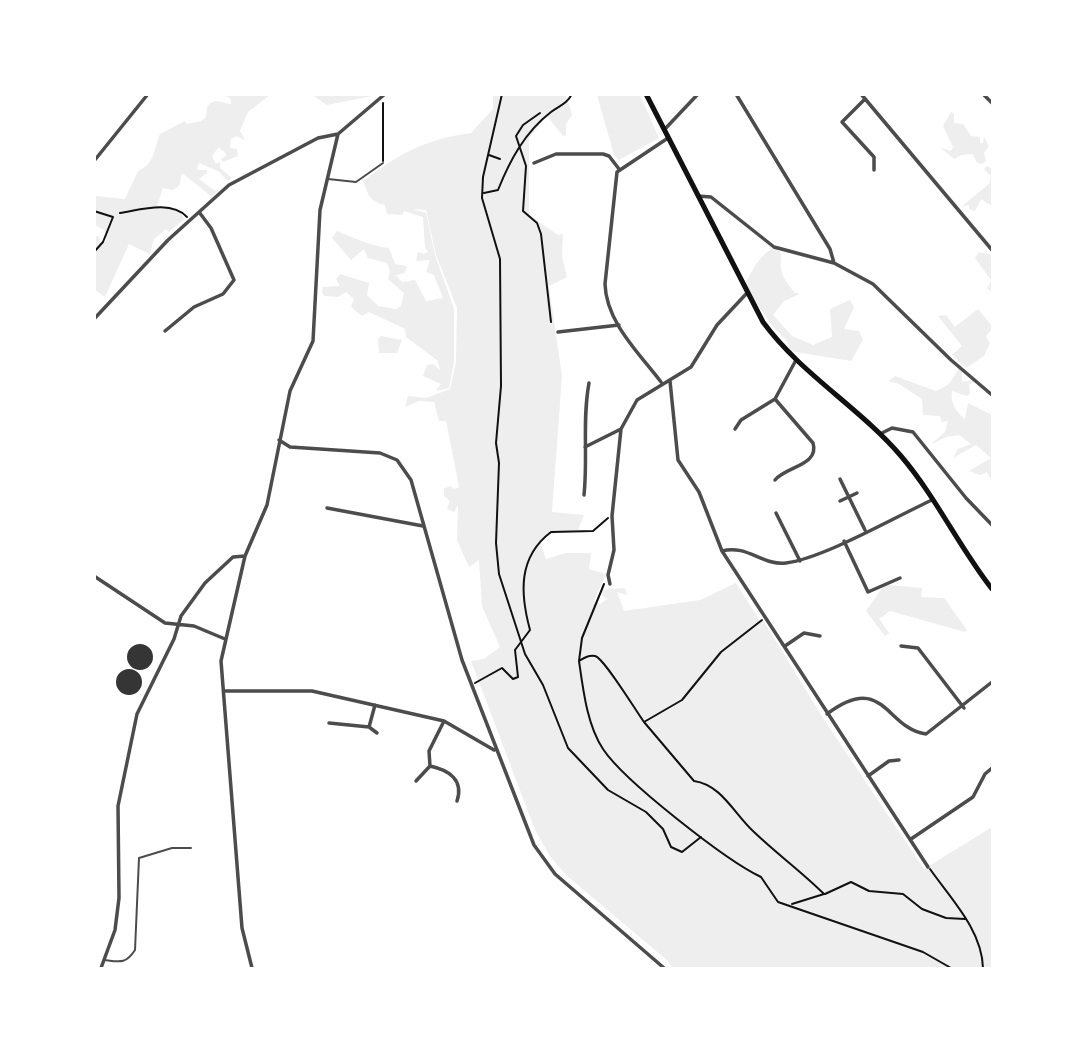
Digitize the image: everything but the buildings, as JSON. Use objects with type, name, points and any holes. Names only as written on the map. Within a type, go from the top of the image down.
[{"type":"main road","points":[[646,94],[725,244],[747,293],[769,329],[796,359],[902,457],[992,589]]},
{"type":"street","points":[[94,161],[148,94]]},
{"type":"street","points":[[664,130],[698,94]]},
{"type":"street","points":[[736,94],[830,249],[834,263]]},
{"type":"street","points":[[861,94],[992,250]]},
{"type":"street","points":[[984,94],[992,103]]},
{"type":"street","points":[[94,319],[190,220],[229,185],[318,138],[338,134],[384,97]]},
{"type":"street","points":[[865,99],[842,122],[874,157],[874,170]]},
{"type":"street","points":[[253,968],[242,928],[221,661],[245,556],[267,505],[292,383],[313,341],[317,242],[338,134]]},
{"type":"street","points":[[619,169],[668,138]]},
{"type":"street","points":[[534,163],[556,154],[605,155],[619,169]]},
{"type":"street","points":[[619,169],[605,284],[608,305],[619,325],[661,382]]},
{"type":"street","points":[[698,196],[711,197],[782,251],[834,263],[880,290],[951,360],[992,395]]},
{"type":"street","points":[[165,331],[194,307],[223,294],[233,280],[211,228],[199,212]]},
{"type":"street","points":[[610,584],[608,575],[614,550],[612,516],[621,429],[634,404],[661,382],[670,381],[694,363],[717,325],[747,293]]},
{"type":"street","points":[[558,332],[619,325]]},
{"type":"street","points":[[735,429],[741,420],[775,399],[796,359]]},
{"type":"street","points":[[670,381],[678,460],[699,492],[722,551],[928,867]]},
{"type":"street","points":[[584,495],[583,424],[589,383]]},
{"type":"street","points":[[775,399],[813,443],[815,452],[812,458],[780,473],[775,480]]},
{"type":"street","points":[[880,434],[892,428],[913,432],[966,498],[992,525]]},
{"type":"street","points":[[585,447],[621,429]]},
{"type":"street","points":[[279,440],[290,447],[362,450],[397,460],[411,480],[471,685],[534,845],[555,874],[664,968]]},
{"type":"street","points":[[840,479],[865,531]]},
{"type":"street","points":[[840,501],[857,493]]},
{"type":"street","points":[[722,551],[744,550],[779,564],[800,561],[932,500]]},
{"type":"street","points":[[327,508],[423,526]]},
{"type":"street","points":[[776,513],[800,561]]},
{"type":"street","points":[[844,541],[868,592],[900,578]]},
{"type":"street","points":[[101,968],[115,930],[119,898],[118,806],[137,714],[174,639],[176,625],[205,583],[233,557],[245,556]]},
{"type":"street","points":[[94,576],[166,623],[194,626],[225,639]]},
{"type":"street","points":[[785,646],[804,632],[820,636]]},
{"type":"street","points":[[901,646],[918,648],[964,708]]},
{"type":"street","points":[[827,714],[846,702],[871,700],[886,706],[917,732],[926,734],[964,708],[992,682]]},
{"type":"street","points":[[224,691],[312,691],[444,720],[496,752]]},
{"type":"street","points":[[369,727],[375,705]]},
{"type":"street","points":[[416,781],[430,765],[429,751],[444,720]]},
{"type":"street","points":[[329,723],[369,727],[377,733]]},
{"type":"street","points":[[868,776],[889,761],[899,760]]},
{"type":"street","points":[[430,765],[444,769],[456,779],[459,787],[457,801]]},
{"type":"street","points":[[911,839],[973,797],[985,774],[992,768]]},
{"type":"lane","points":[[328,179],[356,182],[383,163]]},
{"type":"lane","points":[[104,960],[122,962],[128,960],[135,950],[139,858],[172,848],[191,848]]},
{"type":"path","points":[[502,94],[482,193],[499,260],[501,386],[496,443],[499,463],[496,544],[499,574],[521,641],[568,748],[585,769],[608,790],[646,812],[663,829],[671,847],[682,852],[701,837]]},
{"type":"path","points":[[482,193],[498,190],[519,147],[552,111],[566,105],[572,94]]},
{"type":"path","points":[[383,163],[384,97]]},
{"type":"path","points":[[540,113],[517,131],[526,166],[523,211],[537,223],[541,234],[551,322]]},
{"type":"path","points":[[488,154],[500,159]]},
{"type":"path","points":[[120,213],[160,207],[182,211],[190,220]]},
{"type":"path","points":[[94,211],[113,218],[103,242],[94,252]]},
{"type":"path","points":[[471,685],[502,668],[516,679],[515,650],[530,630],[522,588],[529,557],[551,532],[593,531],[612,516]]},
{"type":"path","points":[[608,575],[582,638],[579,661],[593,728],[603,749],[624,773],[701,837],[740,864],[748,874],[761,877],[778,902],[792,905],[851,882],[869,891],[902,894],[922,909],[946,918],[965,919]]},
{"type":"path","points":[[644,722],[682,700],[721,652],[766,617]]},
{"type":"path","points":[[579,661],[587,656],[596,656],[604,663],[615,683],[644,722],[694,781],[707,783],[717,791],[754,832],[824,894]]},
{"type":"path","points":[[928,867],[965,919],[980,946],[983,968]]},
{"type":"path","points":[[792,905],[797,910],[843,923],[878,939],[923,952],[951,968]]},
{"type":"shaded area","points":[[222,95],[270,95],[248,112],[240,131],[245,140],[236,136],[231,139],[230,148],[237,149],[238,156],[223,162],[221,159],[227,155],[219,147],[212,156],[216,164],[220,162],[220,168],[232,178],[228,181],[218,171],[199,163],[197,170],[207,170],[207,173],[199,179],[217,192],[212,197],[182,173],[179,186],[173,190],[163,188],[157,206],[179,210],[184,219],[169,232],[166,229],[154,239],[150,254],[129,244],[105,297],[95,290],[95,236],[99,236],[101,246],[107,239],[104,230],[95,225],[95,196],[125,199],[138,171],[151,160],[160,134],[185,121],[187,124],[201,121],[206,117],[207,107],[213,102],[231,104],[230,98]]},
{"type":"shaded area","points":[[312,95],[377,95],[327,105]]},
{"type":"shaded area","points":[[493,95],[566,95],[572,115],[566,124],[566,135],[563,136],[547,116],[529,138],[529,215],[558,235],[563,234],[562,257],[567,277],[549,286],[562,376],[552,512],[584,515],[578,530],[551,534],[540,541],[546,559],[566,553],[591,553],[589,569],[606,574],[594,601],[600,604],[607,599],[601,595],[602,590],[625,588],[627,595],[617,592],[624,611],[700,600],[736,583],[760,621],[763,620],[823,718],[924,869],[992,827],[992,968],[672,968],[668,961],[566,875],[550,856],[535,830],[471,661],[484,659],[500,647],[482,606],[479,560],[469,567],[457,540],[458,505],[454,512],[447,509],[450,501],[444,496],[444,489],[450,486],[454,489],[459,487],[446,421],[439,421],[434,402],[419,401],[405,407],[408,396],[426,398],[450,389],[456,362],[457,308],[436,255],[426,210],[412,209],[426,213],[435,255],[454,309],[454,362],[449,388],[436,391],[441,384],[423,376],[427,365],[433,364],[440,370],[438,361],[406,337],[405,329],[369,312],[362,316],[351,307],[354,299],[346,292],[338,297],[324,296],[322,292],[323,287],[340,286],[336,279],[340,274],[369,283],[367,295],[378,306],[396,309],[401,306],[404,293],[388,279],[390,271],[387,263],[368,258],[364,249],[351,260],[332,238],[337,231],[389,248],[395,264],[407,266],[405,273],[396,275],[402,282],[415,280],[426,301],[443,298],[434,275],[426,272],[430,260],[416,261],[418,252],[428,252],[425,248],[423,217],[404,211],[402,215],[387,214],[385,205],[370,197],[363,181],[389,163],[427,143],[471,133],[493,109]]},
{"type":"shaded area","points":[[597,95],[640,95],[659,138],[619,160],[614,155]]},
{"type":"shaded area","points":[[951,112],[954,114],[954,123],[963,124],[971,136],[980,137],[980,143],[983,143],[984,137],[989,146],[984,153],[986,161],[982,164],[977,163],[973,154],[954,159],[941,148],[951,151],[953,147],[943,126]]},
{"type":"shaded area","points":[[987,166],[992,169],[992,206],[981,199],[975,211],[969,209],[969,205],[961,207],[989,184],[991,176],[984,169]]},
{"type":"shaded area","points":[[776,247],[781,254],[785,279],[795,293],[800,294],[784,301],[773,315],[792,336],[813,345],[832,337],[830,309],[850,300],[854,307],[844,329],[859,331],[863,340],[851,361],[790,351],[787,341],[772,326],[753,298],[746,283],[762,257]]},
{"type":"shaded area","points":[[979,252],[992,255],[992,292],[987,289],[991,280],[975,258]]},
{"type":"shaded area","points":[[978,309],[992,326],[992,333],[990,331],[986,337],[990,343],[984,356],[966,368],[952,355],[962,346],[938,316],[946,315],[955,327]]},
{"type":"shaded area","points":[[381,336],[402,340],[397,353],[379,353],[378,339]]},
{"type":"shaded area","points":[[959,369],[962,371],[962,382],[972,380],[974,383],[969,384],[970,394],[967,396],[952,391],[956,410],[965,419],[968,403],[992,415],[992,482],[987,472],[980,475],[969,471],[991,458],[976,445],[953,458],[958,449],[971,444],[959,435],[946,437],[930,445],[945,432],[948,421],[942,422],[940,416],[923,415],[922,399],[899,384],[888,381],[895,376],[936,391],[948,385]]},
{"type":"shaded area","points":[[888,585],[922,588],[921,597],[944,598],[967,630],[965,632],[890,611],[879,619],[889,633],[885,636],[866,611],[882,588]]}]
